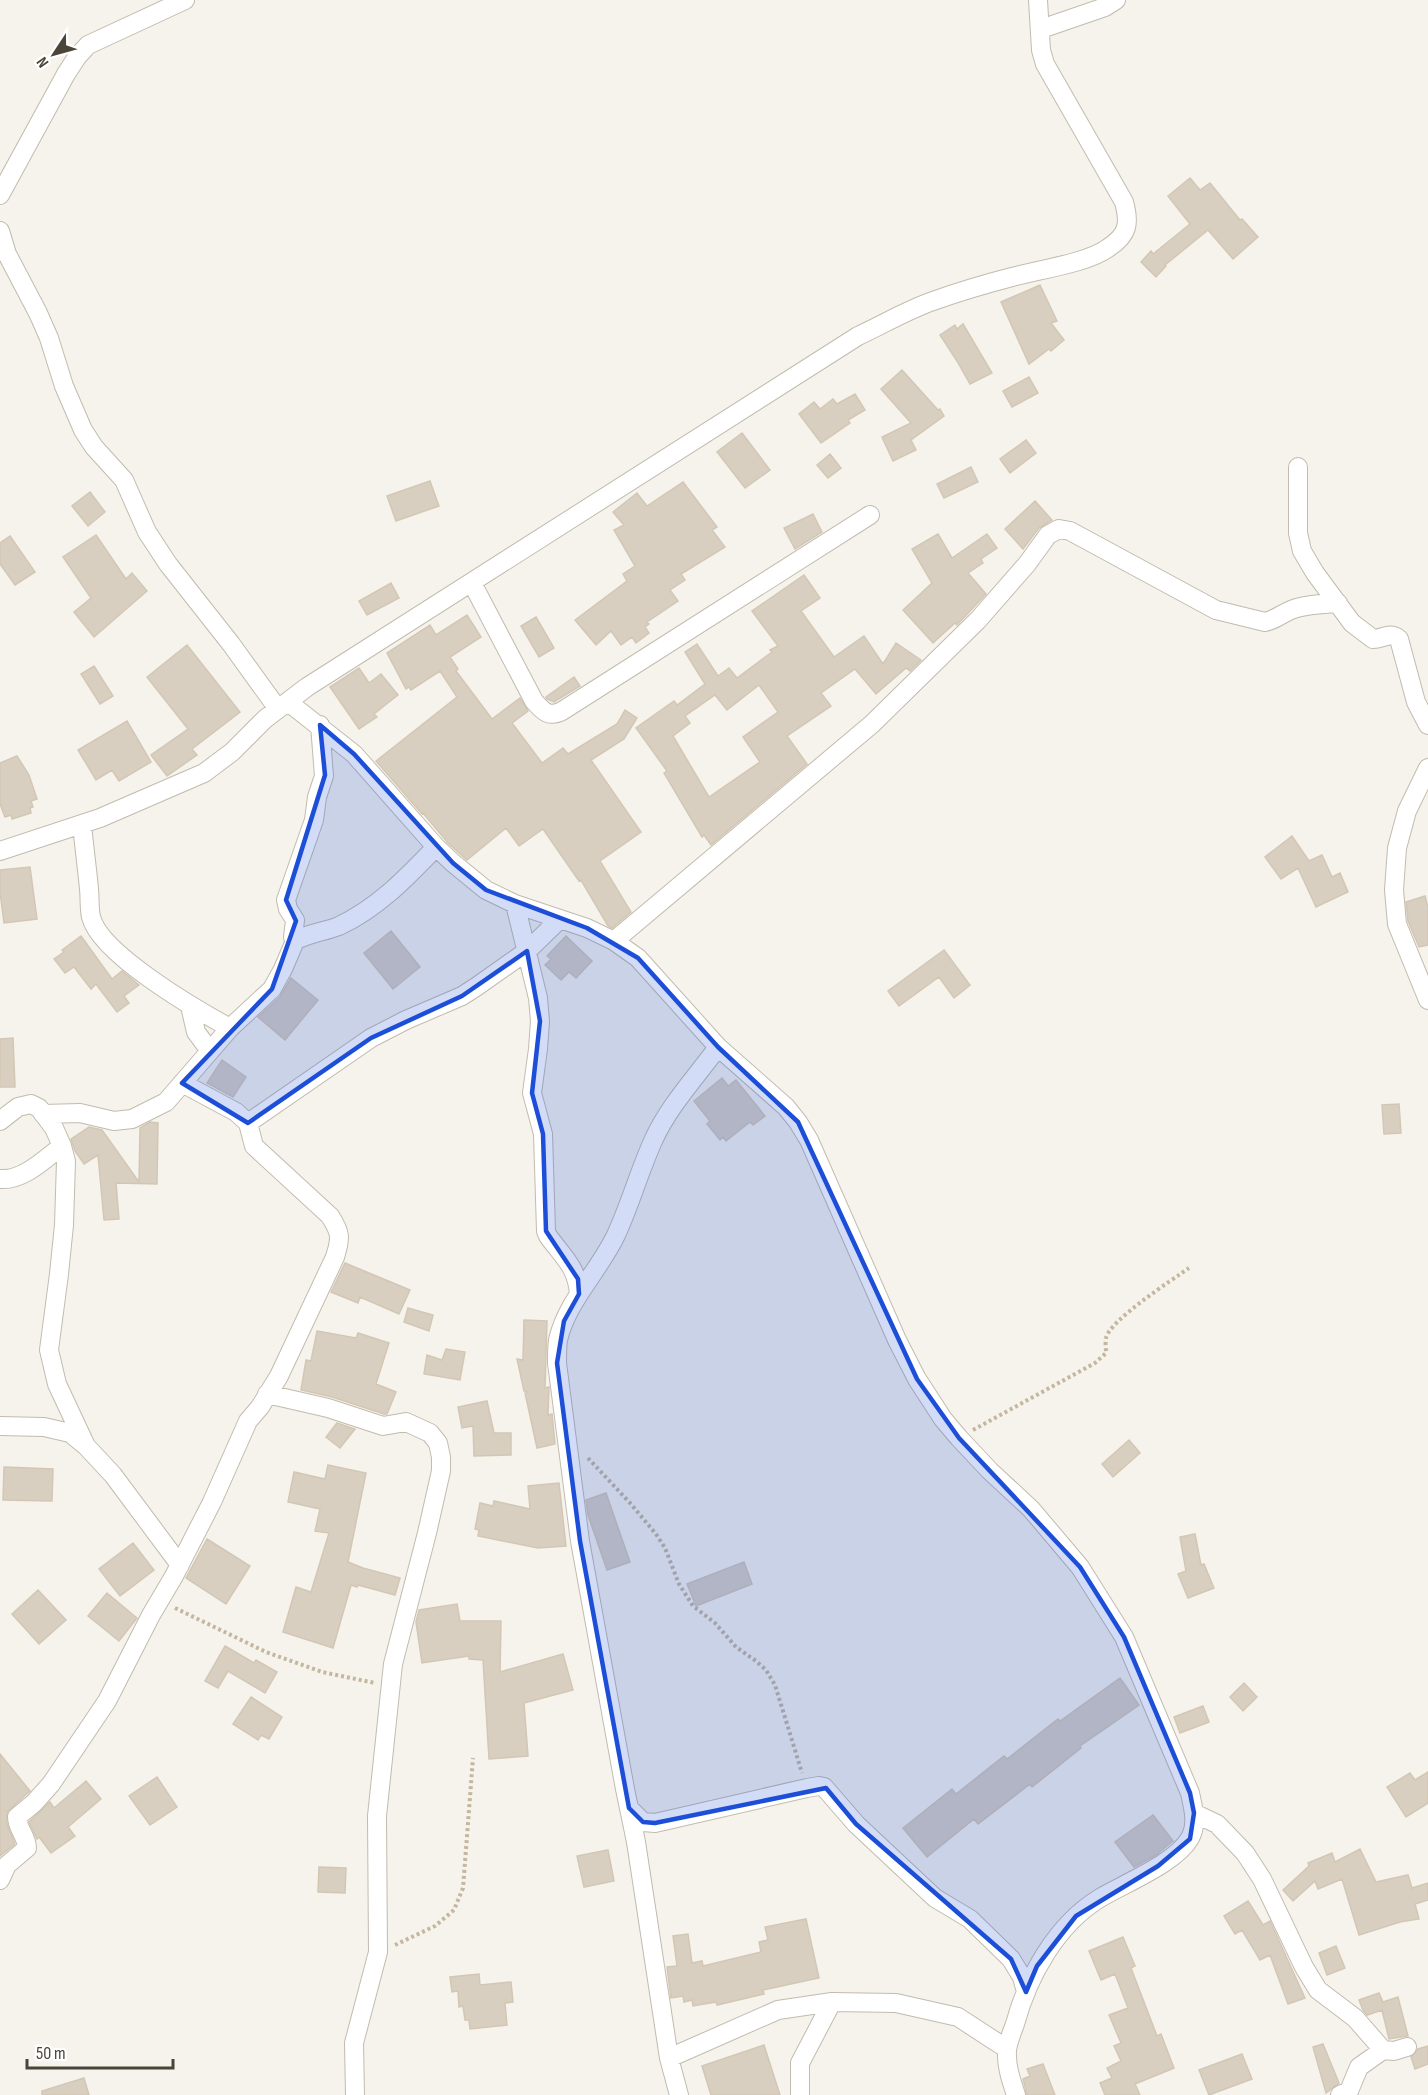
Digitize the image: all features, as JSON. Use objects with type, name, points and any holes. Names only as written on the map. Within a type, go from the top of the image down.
[{"type":"street","points":[[0,194],[66,74],[88,45],[185,0]]},
{"type":"street","points":[[0,850],[82,824],[204,772],[232,752],[265,719],[307,687],[858,336],[931,302],[1089,257],[1118,241],[1126,231],[1128,217],[1125,202],[1051,77],[1041,50],[1038,0]]},
{"type":"street","points":[[1041,29],[1105,8],[1116,0]]},
{"type":"street","points":[[0,231],[7,254],[45,330],[83,430],[94,447],[124,480],[147,532],[168,564],[231,644],[283,706],[320,725],[354,754],[436,847],[453,863],[486,890],[515,904],[614,940],[638,958],[718,1047],[786,1107],[810,1140],[897,1341],[917,1379],[943,1419],[959,1438],[1031,1509],[1080,1567],[1124,1638],[1190,1793],[1194,1828],[1190,1839],[1177,1852],[1158,1866],[1099,1899],[1076,1916],[1038,1966],[1020,2003],[1007,2049],[1008,2070],[1016,2095]]},
{"type":"street","points":[[1298,467],[1298,533],[1302,551],[1315,573],[1352,623],[1367,637],[1372,639],[1395,635],[1399,639],[1416,702],[1428,725]]},
{"type":"street","points":[[472,584],[534,700],[546,714],[551,715],[562,711],[870,515]]},
{"type":"street","points":[[614,940],[872,724],[978,620],[1027,564],[1048,535],[1059,529],[1070,531],[1216,610],[1265,622],[1272,621],[1289,610],[1302,606],[1338,603]]},
{"type":"street","points":[[43,1114],[80,1113],[114,1121],[132,1119],[166,1102],[230,1028],[272,989],[295,941],[293,937],[295,920],[288,909],[286,900],[314,820],[319,789],[324,776],[320,725]]},
{"type":"street","points":[[1428,768],[1407,811],[1397,848],[1395,890],[1397,924],[1428,1000]]},
{"type":"street","points":[[82,824],[92,918],[100,933],[121,955],[155,982],[190,1006],[230,1028]]},
{"type":"street","points":[[295,941],[338,926],[376,903],[399,886],[436,847]]},
{"type":"street","points":[[515,904],[538,998],[540,1021],[532,1093],[543,1134],[546,1231],[574,1270],[578,1279],[579,1294]]},
{"type":"street","points":[[248,1123],[371,1038],[462,996],[526,951],[560,919]]},
{"type":"street","points":[[190,1006],[196,1032],[210,1052]]},
{"type":"street","points":[[679,2095],[669,2058],[636,1842],[580,1541],[557,1363],[558,1341],[564,1321],[616,1235],[653,1140],[718,1047]]},
{"type":"street","points":[[0,1880],[7,1865],[27,1848],[27,1841],[17,1824],[17,1817],[51,1784],[107,1701],[212,1502],[248,1421],[279,1376],[335,1257],[340,1241],[337,1228],[330,1216],[254,1146],[248,1123],[236,1112],[182,1083]]},
{"type":"street","points":[[0,1121],[18,1107],[31,1104],[39,1108],[54,1128],[66,1161],[64,1225],[49,1350],[57,1384],[86,1446]]},
{"type":"street","points":[[0,1179],[16,1177],[62,1146]]},
{"type":"street","points":[[267,1394],[328,1408],[383,1426],[406,1422],[430,1433],[438,1443],[441,1457],[441,1471],[393,1664],[390,1686],[377,1816],[378,1952],[354,2043],[355,2095]]},
{"type":"street","points":[[0,1426],[44,1427],[70,1433],[86,1446],[113,1475],[180,1565]]},
{"type":"street","points":[[629,1808],[644,1822],[655,1823],[807,1788],[819,1786],[828,1790],[856,1824],[935,1898],[970,1919],[1016,1965],[1026,1992]]},
{"type":"street","points":[[1194,1813],[1216,1824],[1245,1853],[1262,1879],[1304,1967],[1318,1990],[1355,2018],[1383,2050]]},
{"type":"street","points":[[669,2058],[777,2010],[832,2002],[896,2003],[958,2017],[1007,2049]]},
{"type":"street","points":[[800,2095],[800,2063],[832,2002]]},
{"type":"street","points":[[1340,2095],[1348,2091],[1359,2067],[1383,2050],[1394,2051],[1407,2048]]},
{"type":"path","points":[[959,1438],[1095,1363],[1106,1353],[1106,1337],[1112,1328],[1134,1308],[1189,1268]]},
{"type":"path","points":[[566,1434],[656,1534],[665,1548],[679,1584],[693,1606],[715,1623],[736,1647],[756,1660],[766,1670],[775,1685],[807,1788]]},
{"type":"path","points":[[160,1600],[266,1652],[322,1672],[390,1686]]},
{"type":"path","points":[[378,1952],[435,1926],[454,1910],[462,1888],[473,1758]]},
{"type":"highlighted area","points":[[320,725],[354,754],[453,863],[486,890],[587,928],[638,958],[718,1047],[798,1122],[917,1379],[959,1438],[1080,1567],[1124,1637],[1190,1793],[1194,1813],[1190,1839],[1158,1866],[1076,1916],[1037,1966],[1026,1992],[1011,1959],[856,1824],[826,1788],[655,1823],[643,1822],[629,1808],[580,1541],[557,1363],[564,1321],[579,1294],[578,1279],[546,1231],[543,1134],[532,1093],[540,1021],[527,951],[462,996],[371,1038],[248,1123],[182,1083],[272,989],[296,921],[286,900],[325,775]]},
{"type":"building","points":[[1190,178],[1200,190],[1210,183],[1240,220],[1242,219],[1258,237],[1233,259],[1208,230],[1165,265],[1156,277],[1141,262],[1151,251],[1153,254],[1190,224],[1168,196]]},
{"type":"building","points":[[1040,285],[1057,321],[1051,323],[1064,340],[1029,364],[1001,302]]},
{"type":"building","points":[[963,324],[992,373],[970,384],[940,335],[955,325],[957,329]]},
{"type":"building","points":[[902,370],[944,416],[911,440],[916,450],[893,461],[882,437],[911,423],[881,389]]},
{"type":"building","points":[[1029,377],[1038,393],[1012,407],[1003,391]]},
{"type":"building","points":[[855,394],[865,410],[848,420],[850,423],[821,443],[799,414],[814,402],[820,409],[833,399],[837,404]]},
{"type":"building","points":[[742,433],[770,470],[745,488],[717,452]]},
{"type":"building","points":[[1026,440],[1036,453],[1010,473],[1000,459]]},
{"type":"building","points":[[830,454],[841,468],[828,478],[817,465]]},
{"type":"building","points":[[971,467],[978,482],[944,498],[937,484]]},
{"type":"building","points":[[430,481],[439,506],[396,521],[387,496]]},
{"type":"building","points":[[683,482],[717,527],[712,530],[725,547],[681,574],[685,580],[670,590],[678,601],[647,622],[649,624],[645,627],[649,633],[636,643],[632,637],[621,645],[611,631],[596,645],[575,620],[627,581],[623,574],[635,566],[614,530],[624,525],[613,512],[637,493],[647,506]]},
{"type":"building","points":[[90,492],[105,512],[88,526],[72,506]]},
{"type":"building","points":[[1035,501],[1052,520],[1039,528],[1023,549],[1005,529]]},
{"type":"building","points":[[813,514],[822,532],[795,549],[784,528]]},
{"type":"building","points":[[938,534],[952,558],[987,534],[997,548],[981,559],[983,563],[968,573],[986,594],[957,625],[955,623],[933,643],[903,610],[932,583],[912,549]]},
{"type":"building","points":[[96,535],[126,579],[132,573],[147,591],[94,637],[74,612],[91,598],[63,557]]},
{"type":"building","points":[[10,536],[35,572],[15,585],[0,564],[0,543]]},
{"type":"building","points":[[804,575],[820,598],[801,611],[834,657],[864,636],[883,664],[896,643],[921,660],[910,671],[906,668],[876,694],[855,669],[821,693],[831,706],[787,736],[807,764],[711,845],[704,835],[702,837],[664,773],[667,771],[636,728],[674,701],[677,705],[705,684],[685,652],[697,644],[718,676],[729,668],[737,678],[778,646],[752,611]],"holes":[[[759,685],[778,712],[743,737],[760,762],[709,797],[673,736],[690,723],[685,716],[715,695],[727,710]]]},
{"type":"building","points":[[391,583],[399,598],[367,615],[359,601]]},
{"type":"building","points":[[467,615],[481,637],[450,657],[458,669],[456,671],[492,719],[520,698],[528,711],[512,723],[542,763],[563,748],[568,754],[617,724],[625,710],[637,718],[624,739],[591,760],[641,832],[600,861],[631,912],[612,928],[608,926],[581,880],[579,881],[543,829],[519,846],[506,828],[467,860],[448,843],[376,761],[457,697],[440,671],[411,690],[409,687],[406,689],[387,653],[430,625],[436,635]]},
{"type":"building","points":[[536,617],[554,648],[539,657],[521,626]]},
{"type":"building","points":[[187,645],[240,712],[192,749],[197,755],[167,776],[151,755],[188,729],[147,677]]},
{"type":"building","points":[[94,666],[113,696],[100,704],[81,674]]},
{"type":"building","points":[[359,668],[369,683],[381,674],[398,695],[374,714],[377,717],[359,729],[330,687]]},
{"type":"building","points":[[574,677],[580,686],[554,702],[547,699],[546,697]]},
{"type":"building","points":[[127,721],[151,762],[119,781],[112,770],[96,780],[78,750]]},
{"type":"building","points":[[17,756],[29,775],[37,799],[31,801],[33,807],[30,808],[31,813],[12,819],[11,815],[5,817],[0,804],[0,763]]},
{"type":"building","points":[[1292,836],[1309,861],[1322,855],[1332,877],[1340,873],[1348,892],[1316,907],[1298,868],[1281,879],[1265,857]]},
{"type":"building","points":[[30,867],[37,919],[4,923],[0,870]]},
{"type":"building","points":[[1425,896],[1428,907],[1428,945],[1419,947],[1408,921],[1406,902]]},
{"type":"building","points":[[391,931],[420,967],[393,989],[364,953]]},
{"type":"building","points":[[81,936],[112,979],[122,971],[139,985],[124,996],[129,1003],[117,1012],[96,984],[91,989],[74,967],[65,973],[54,959]]},
{"type":"building","points":[[566,936],[592,961],[576,978],[569,972],[561,980],[545,965],[551,959],[547,956]]},
{"type":"building","points":[[944,950],[970,985],[954,998],[939,977],[899,1006],[888,991]]},
{"type":"building","points":[[291,978],[318,1000],[285,1040],[258,1017],[280,997]]},
{"type":"building","points":[[13,1038],[15,1087],[0,1087],[0,1039]]},
{"type":"building","points":[[222,1060],[246,1077],[233,1097],[207,1083]]},
{"type":"building","points":[[722,1078],[728,1086],[736,1080],[765,1116],[753,1125],[750,1122],[726,1141],[723,1137],[720,1140],[707,1124],[710,1121],[694,1101]]},
{"type":"building","points":[[1399,1104],[1401,1133],[1384,1134],[1382,1105]]},
{"type":"building","points":[[150,1122],[158,1123],[157,1184],[116,1183],[119,1219],[104,1220],[98,1155],[84,1164],[75,1151],[71,1139],[89,1127],[102,1130],[139,1182],[140,1128]]},
{"type":"building","points":[[345,1263],[410,1290],[399,1314],[360,1297],[358,1303],[331,1292]]},
{"type":"building","points":[[408,1308],[433,1315],[429,1331],[404,1322]]},
{"type":"building","points":[[524,1320],[547,1321],[545,1388],[549,1387],[548,1415],[552,1414],[555,1444],[537,1448],[525,1393],[527,1392],[524,1391],[517,1359],[523,1360]]},
{"type":"building","points":[[317,1331],[356,1338],[358,1333],[389,1343],[376,1384],[396,1392],[387,1414],[301,1390],[306,1360],[311,1361]]},
{"type":"building","points":[[446,1349],[465,1352],[460,1380],[424,1374],[427,1355],[442,1360]]},
{"type":"building","points":[[487,1401],[494,1433],[511,1433],[511,1455],[474,1456],[473,1426],[462,1428],[458,1407]]},
{"type":"building","points":[[337,1423],[355,1429],[340,1448],[326,1437]]},
{"type":"building","points":[[1129,1440],[1140,1453],[1113,1477],[1102,1464]]},
{"type":"building","points":[[328,1465],[366,1473],[348,1562],[400,1578],[395,1595],[351,1585],[333,1648],[283,1632],[296,1587],[311,1592],[329,1533],[315,1531],[320,1509],[288,1502],[294,1472],[325,1479]]},
{"type":"building","points":[[4,1467],[53,1469],[52,1501],[3,1500]]},
{"type":"building","points":[[559,1483],[566,1546],[538,1548],[478,1536],[479,1530],[475,1529],[480,1503],[493,1506],[494,1501],[530,1509],[528,1486]]},
{"type":"building","points":[[606,1493],[630,1562],[607,1570],[588,1515],[586,1500]]},
{"type":"building","points":[[1195,1534],[1201,1565],[1204,1564],[1214,1588],[1188,1598],[1178,1574],[1186,1571],[1180,1537]]},
{"type":"building","points":[[207,1539],[250,1566],[226,1604],[186,1578]]},
{"type":"building","points":[[133,1543],[154,1570],[120,1596],[99,1569]]},
{"type":"building","points":[[744,1562],[752,1584],[696,1606],[687,1584]]},
{"type":"building","points":[[38,1590],[66,1620],[39,1644],[12,1614]]},
{"type":"building","points":[[107,1593],[137,1618],[119,1641],[88,1616]]},
{"type":"building","points":[[457,1604],[460,1621],[501,1621],[500,1672],[563,1654],[573,1690],[524,1703],[528,1756],[489,1759],[483,1660],[469,1659],[469,1656],[422,1663],[416,1622],[419,1610]]},
{"type":"building","points":[[225,1646],[254,1663],[256,1660],[277,1672],[265,1693],[228,1671],[218,1688],[205,1681]]},
{"type":"building","points":[[1120,1678],[1139,1705],[1080,1746],[1081,1748],[1032,1787],[1030,1784],[978,1824],[974,1819],[927,1857],[903,1828],[952,1789],[956,1794],[1004,1756],[1007,1759],[1058,1719],[1060,1721]]},
{"type":"building","points":[[1244,1683],[1257,1697],[1243,1711],[1230,1697]]},
{"type":"building","points":[[251,1697],[282,1717],[269,1739],[261,1735],[258,1740],[233,1724]]},
{"type":"building","points":[[1203,1706],[1209,1722],[1180,1733],[1174,1717]]},
{"type":"building","points":[[0,1754],[30,1791],[7,1812],[7,1824],[15,1844],[0,1856]]},
{"type":"building","points":[[1428,1772],[1428,1803],[1406,1817],[1387,1787],[1410,1773],[1415,1780]]},
{"type":"building","points":[[157,1777],[177,1807],[150,1825],[129,1796]]},
{"type":"building","points":[[86,1781],[101,1799],[68,1827],[75,1836],[51,1853],[39,1837],[37,1839],[29,1822],[50,1802],[54,1808]]},
{"type":"building","points":[[1153,1815],[1173,1841],[1156,1855],[1134,1867],[1115,1842]]},
{"type":"building","points":[[1360,1849],[1376,1882],[1408,1875],[1412,1888],[1428,1883],[1428,1900],[1415,1904],[1419,1919],[1400,1922],[1359,1935],[1342,1879],[1318,1889],[1315,1881],[1293,1901],[1283,1890],[1309,1866],[1308,1863],[1332,1853],[1335,1862]]},
{"type":"building","points":[[608,1850],[614,1881],[584,1887],[577,1856]]},
{"type":"building","points":[[319,1867],[346,1868],[345,1893],[318,1892]]},
{"type":"building","points":[[1248,1901],[1263,1925],[1270,1921],[1305,1998],[1288,2004],[1270,1955],[1260,1960],[1242,1930],[1235,1934],[1224,1916]]},
{"type":"building","points":[[806,1919],[819,1978],[763,1990],[764,1994],[717,2005],[716,2002],[693,2006],[692,2000],[684,2002],[683,1996],[671,1998],[667,1967],[677,1966],[673,1936],[688,1934],[692,1963],[702,1961],[703,1966],[761,1952],[759,1942],[768,1940],[765,1927]]},
{"type":"building","points":[[1123,1937],[1135,1966],[1131,1968],[1157,2036],[1161,2034],[1174,2068],[1135,2084],[1140,2095],[1105,2095],[1100,2083],[1112,2078],[1107,2068],[1121,2061],[1114,2046],[1121,2043],[1109,2015],[1128,2008],[1115,1974],[1101,1980],[1089,1951]]},
{"type":"building","points":[[1336,1946],[1345,1968],[1327,1975],[1319,1953]]},
{"type":"building","points":[[479,1974],[480,1985],[511,1982],[513,2002],[505,2003],[507,2025],[470,2029],[469,2020],[465,2020],[463,2006],[459,2007],[458,1991],[452,1992],[450,1977]]},
{"type":"building","points":[[1379,1993],[1383,2002],[1398,1997],[1408,2036],[1389,2039],[1382,2010],[1367,2015],[1363,2010],[1359,2000]]},
{"type":"building","points":[[1323,2044],[1339,2083],[1326,2093],[1313,2047]]},
{"type":"building","points":[[764,2045],[780,2095],[711,2095],[702,2066]]},
{"type":"building","points":[[1428,2046],[1428,2064],[1415,2069],[1411,2057],[1418,2049]]},
{"type":"building","points":[[1242,2054],[1252,2079],[1209,2095],[1199,2070]]},
{"type":"building","points":[[1043,2064],[1055,2095],[1027,2095],[1023,2079],[1030,2076],[1027,2069]]},
{"type":"building","points":[[84,2078],[89,2095],[42,2095],[42,2091]]}]
